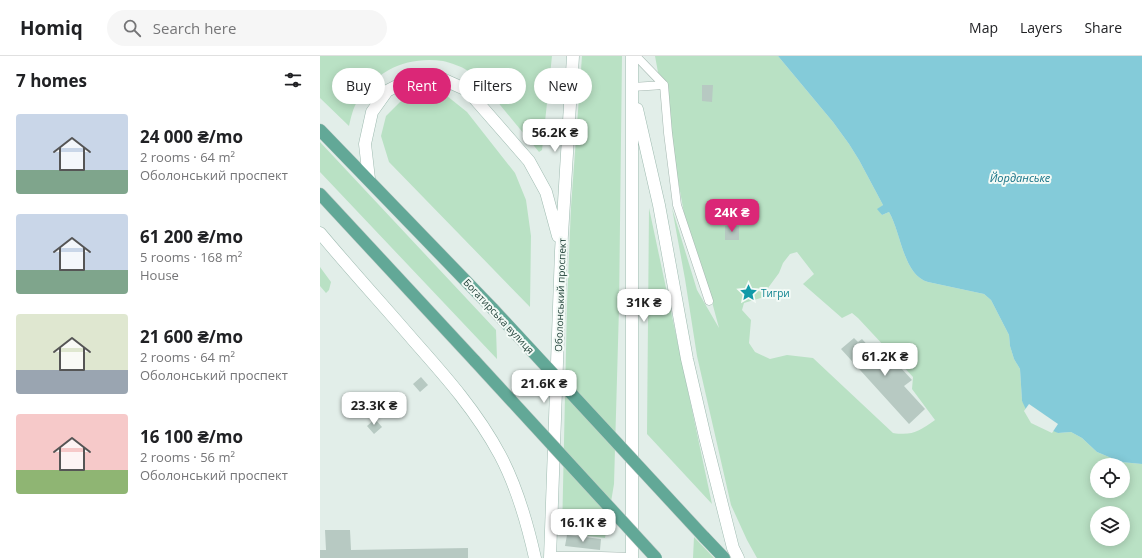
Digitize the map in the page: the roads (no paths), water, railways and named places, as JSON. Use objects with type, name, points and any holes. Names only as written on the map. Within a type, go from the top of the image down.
[{"type":"main road","name":"Оболонський проспект","points":[[550,557],[561,250],[573,56]]},
{"type":"main road","points":[[632,56],[632,558]]},
{"type":"main road","points":[[369,179],[365,144],[372,112],[387,91],[412,78],[440,78],[467,90],[529,161],[546,192],[561,250]]},
{"type":"main road","points":[[632,87],[659,205],[687,359],[705,437],[732,542],[738,558]]},
{"type":"main road","name":"Богатирська вулиця","points":[[320,130],[493,309],[724,558]]},
{"type":"main road","points":[[320,194],[656,558]]},
{"type":"main road","points":[[320,233],[450,382],[478,419],[500,455],[514,486],[521,504],[535,558]]},
{"type":"lane","points":[[636,56],[664,85],[677,205],[708,302]]},
{"type":"lane","points":[[632,87],[664,85]]},
{"type":"lane","points":[[550,557],[632,558]]},
{"type":"water","name":"Йорданське","points":[[778,56],[1142,56],[1142,464],[1130,463],[1130,458],[1111,458],[1097,452],[1082,438],[1071,432],[1058,433],[1032,422],[1022,401],[1020,369],[1014,359],[1010,346],[1009,335],[991,300],[984,294],[928,282],[920,278],[913,271],[908,262],[889,212],[882,215],[877,209],[883,205],[859,160],[833,122]]},
{"type":"place","name":"Тигри","points":[[748,293]]}]
